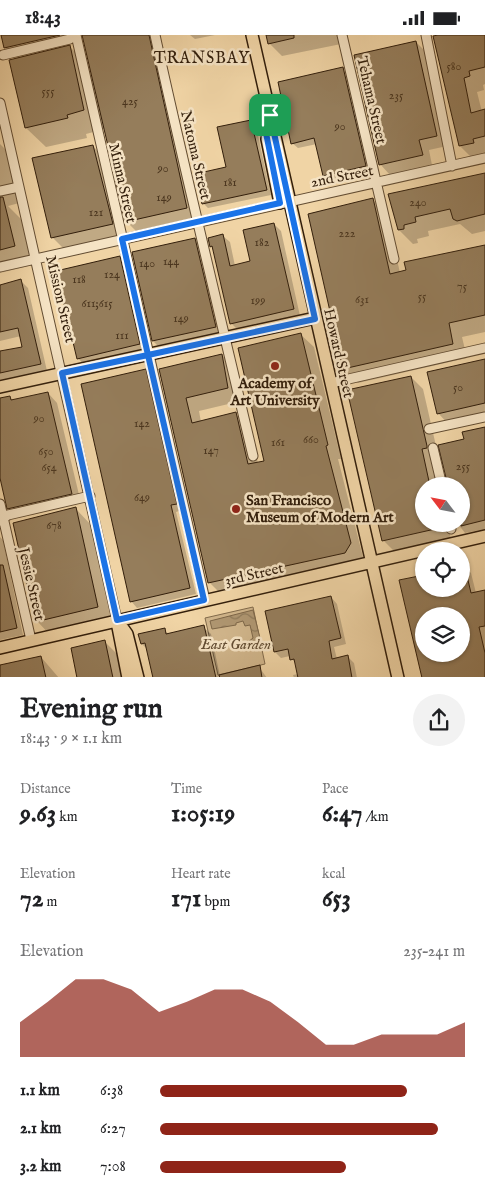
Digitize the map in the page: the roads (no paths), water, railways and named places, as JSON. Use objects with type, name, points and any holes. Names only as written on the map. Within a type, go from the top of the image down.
[{"type":"main road","name":"Howard Street","points":[[252,35],[270,115],[285,202],[331,383],[398,677]]},
{"type":"main road","points":[[0,387],[315,319]]},
{"type":"main road","name":"3rd Street","points":[[0,648],[485,536]]},
{"type":"main road","name":"Mission Street","points":[[117,620],[118,636],[128,677]]},
{"type":"main road","name":"Mission Street","points":[[117,620],[127,635],[138,677]]},
{"type":"street","name":"Natoma Street","points":[[155,35],[180,150],[253,457]]},
{"type":"street","name":"Tehama Street","points":[[342,35],[394,259]]},
{"type":"street","points":[[426,35],[452,166]]},
{"type":"street","points":[[3,55],[73,37]]},
{"type":"street","name":"Minna Street","points":[[73,37],[122,239],[204,600]]},
{"type":"street","name":"Mission Street","points":[[0,103],[117,620]]},
{"type":"street","name":"2nd Street","points":[[0,267],[485,158]]},
{"type":"street","points":[[0,191],[19,187]]},
{"type":"street","points":[[331,383],[485,348]]},
{"type":"street","points":[[429,429],[485,417]]},
{"type":"street","points":[[433,448],[440,477]]},
{"type":"street","points":[[2,520],[8,515],[90,496]]},
{"type":"street","name":"Jessie Street","points":[[0,504],[2,520],[31,640]]},
{"type":"water","points":[[253,610],[261,642],[256,643],[257,647],[250,649],[248,642],[253,638],[250,625],[245,626],[243,621],[236,623],[236,625],[212,629],[210,621]]},
{"type":"place","name":"Academy of Art University","points":[[275,366]]},
{"type":"place","name":"San Francisco Museum of Modern Art","points":[[236,509]]},
{"type":"district","name":"TRANSBAY","points":[[202,57]]},
{"type":"park label","name":"East Garden","points":[[236,644]]}]
